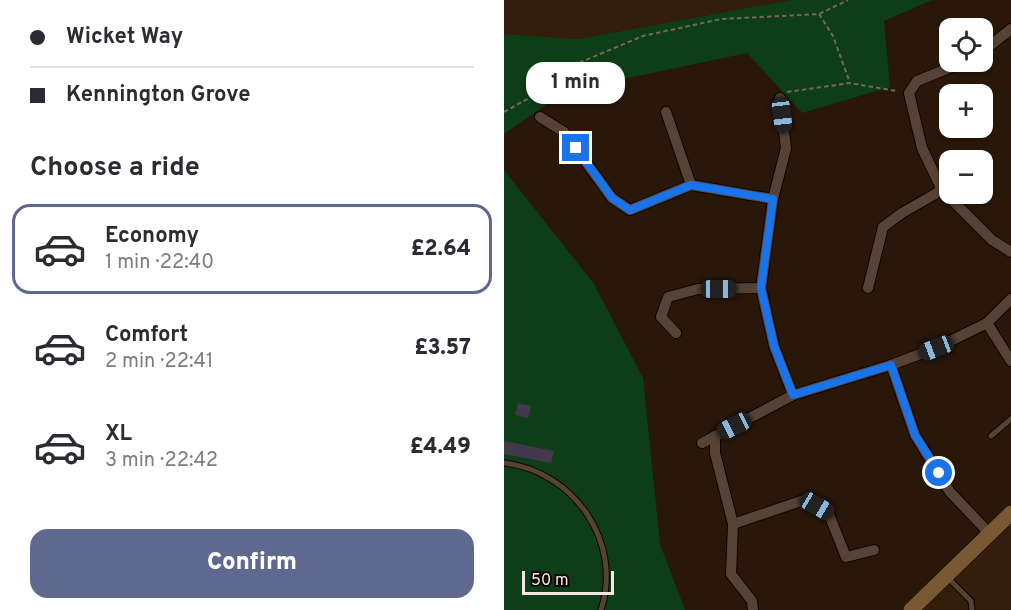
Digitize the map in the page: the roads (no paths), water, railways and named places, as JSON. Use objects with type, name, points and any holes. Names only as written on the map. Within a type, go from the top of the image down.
[{"type":"main road","points":[[911,610],[1011,513]]},
{"type":"street","points":[[993,43],[1011,29]]},
{"type":"street","points":[[939,72],[917,81],[909,93],[922,148],[939,184]]},
{"type":"street","points":[[780,98],[786,148],[773,199],[761,288],[774,346],[793,395]]},
{"type":"street","points":[[666,112],[691,185]]},
{"type":"street","points":[[540,117],[564,132],[612,198],[630,210],[691,185],[773,199]]},
{"type":"street","points":[[868,288],[883,227],[939,192]]},
{"type":"street","points":[[956,204],[992,240],[1011,252]]},
{"type":"street","points":[[676,333],[661,317],[668,297],[698,289],[761,288]]},
{"type":"street","points":[[702,443],[793,395],[891,365],[936,348],[987,323],[1011,299]]},
{"type":"street","points":[[987,323],[1011,361]]},
{"type":"street","points":[[891,365],[915,435],[950,492],[990,534]]},
{"type":"street","points":[[715,436],[715,453],[733,524],[731,574],[752,601],[753,610]]},
{"type":"street","points":[[733,524],[807,499],[828,512],[846,557],[874,550]]},
{"type":"lane","points":[[991,436],[1011,420]]},
{"type":"lane","points":[[504,463],[522,465],[559,483],[587,512],[604,549],[606,594],[601,610]]},
{"type":"lane","points":[[946,576],[971,601],[973,610]]}]
